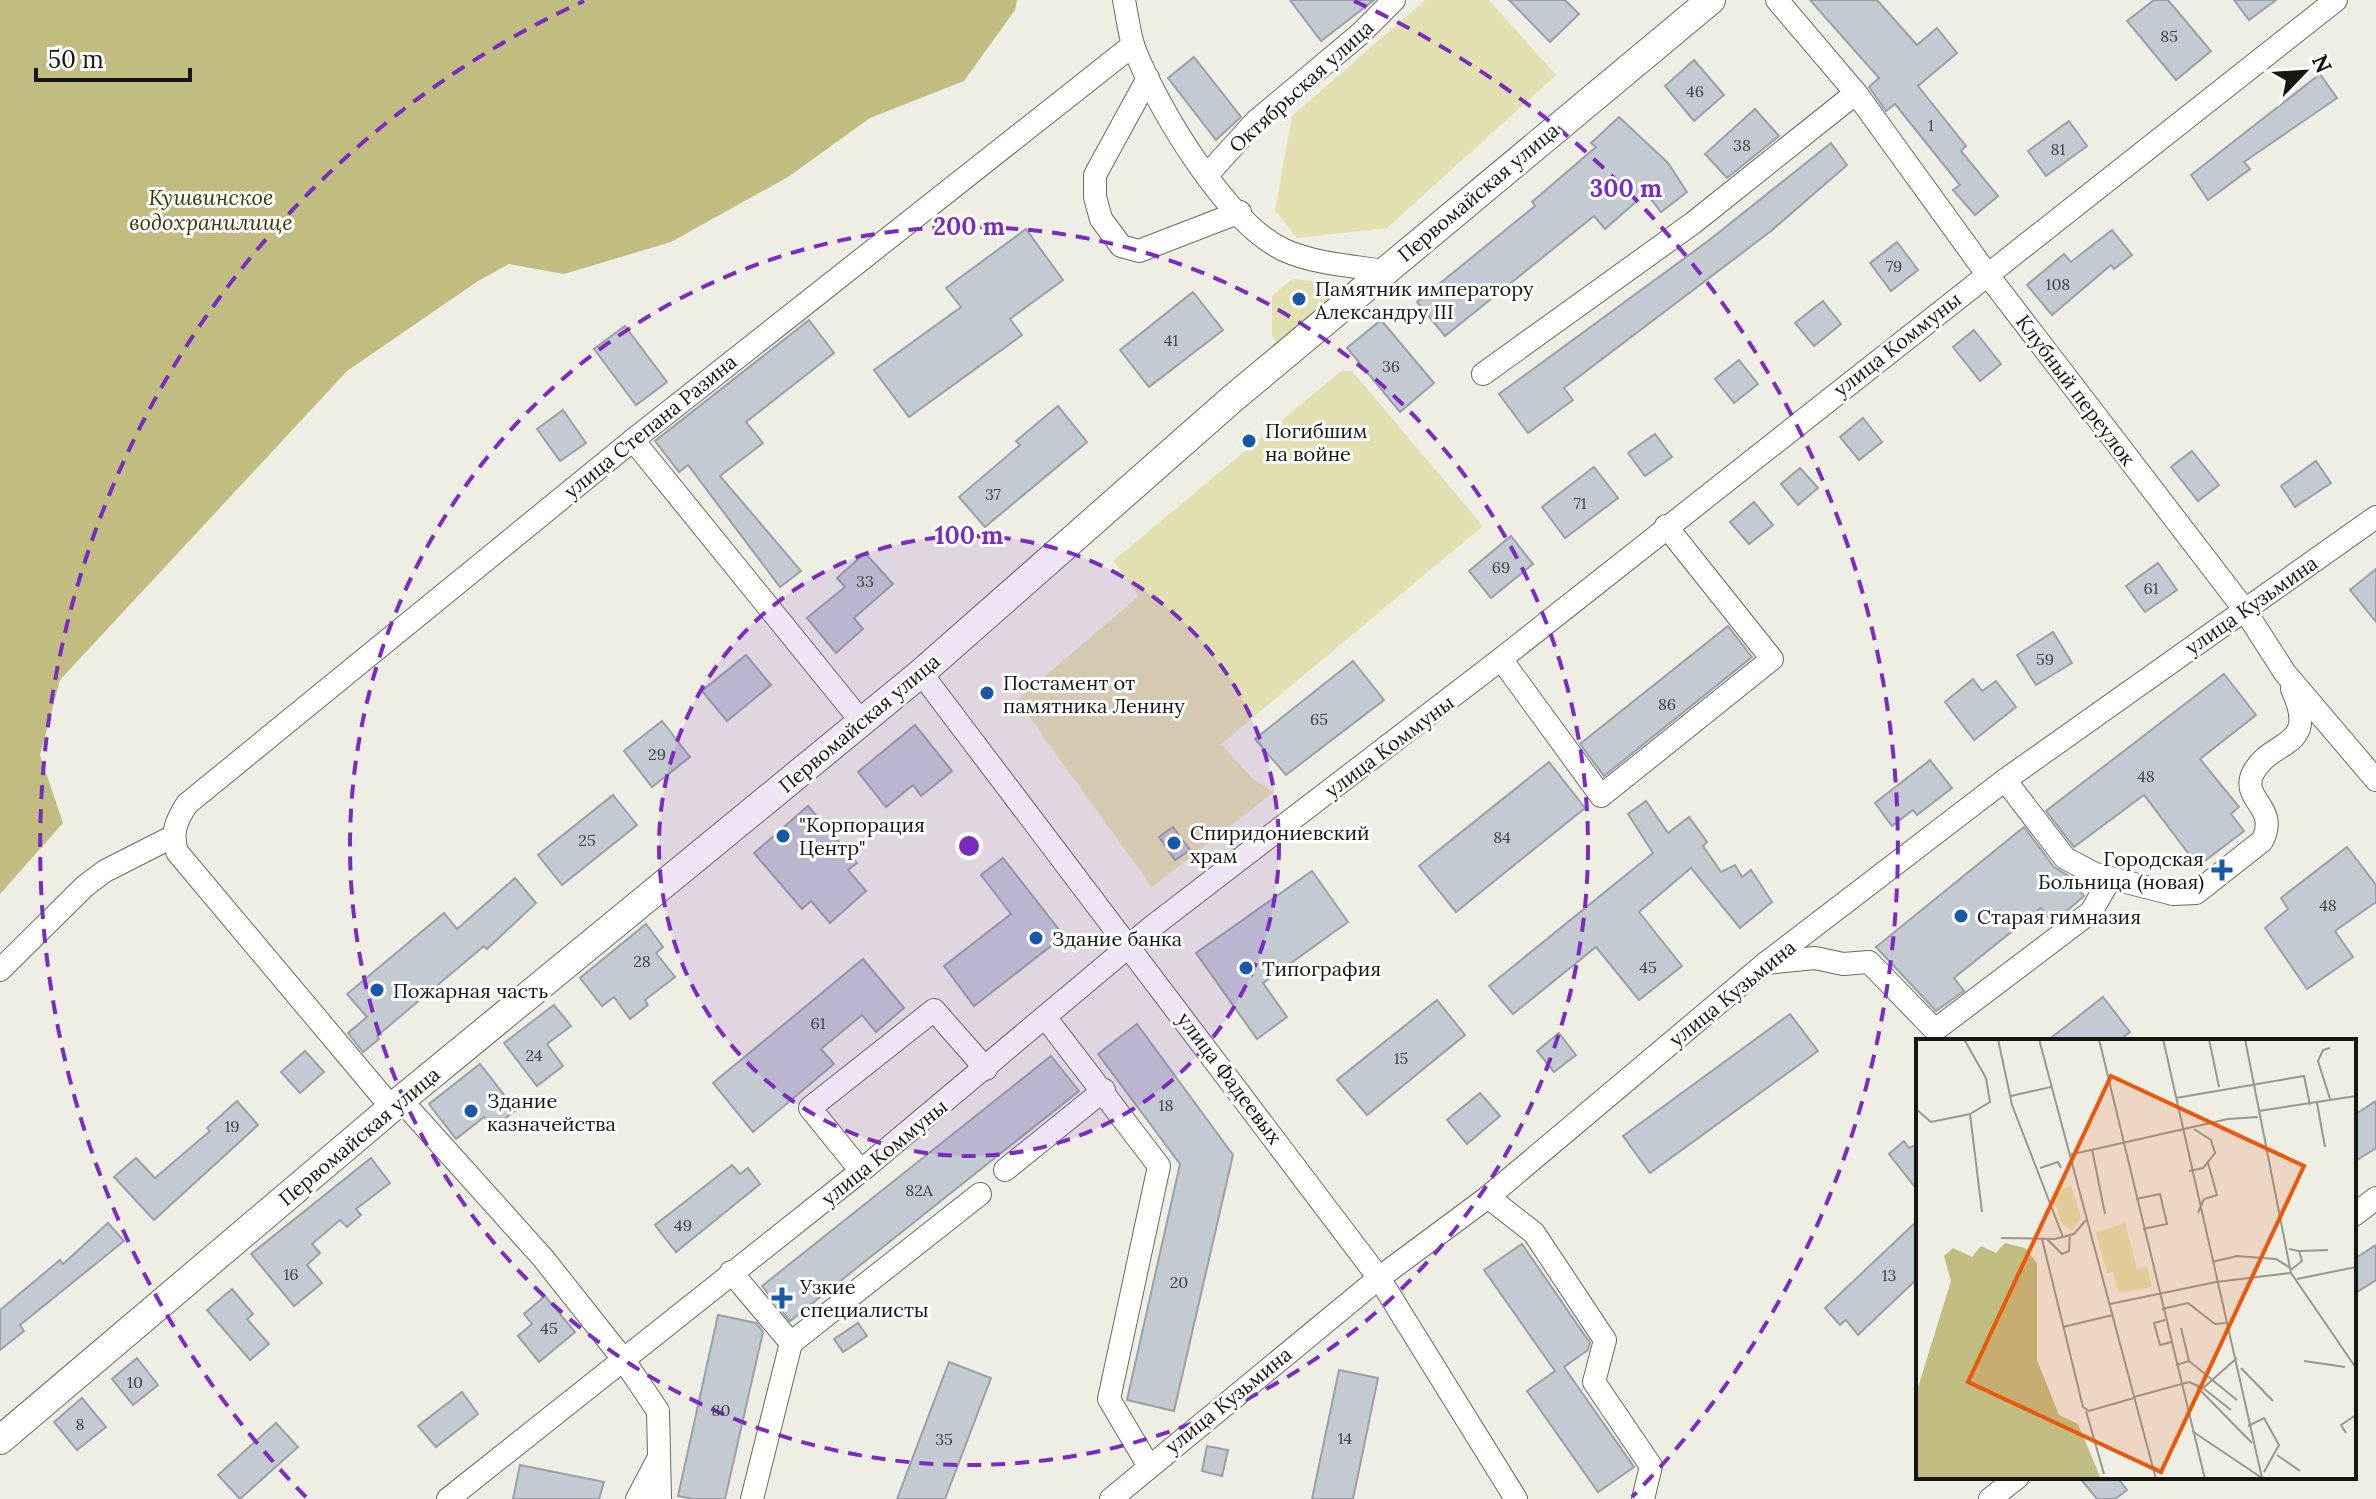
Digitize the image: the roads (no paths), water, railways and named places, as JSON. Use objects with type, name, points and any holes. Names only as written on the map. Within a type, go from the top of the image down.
[{"type":"main road","name":"Первомайская улица","points":[[0,1440],[396,1104],[921,673],[1232,399],[1711,0]]},
{"type":"street","points":[[1124,0],[1133,45],[1172,128],[1258,233],[1283,249],[1308,259],[1385,271]]},
{"type":"street","name":"Октябрьская улица","points":[[1208,174],[1256,121],[1394,0]]},
{"type":"street","name":"Клубный переулок","points":[[1777,0],[1856,93],[1987,274],[2244,609],[2285,673],[2376,780]]},
{"type":"street","name":"улица Коммуны","points":[[448,1499],[861,1171],[1130,945],[1501,659],[2336,0]]},
{"type":"street","name":"улица Степана Разина","points":[[0,970],[85,886],[174,828],[187,804],[219,775],[633,440],[1133,45]]},
{"type":"street","points":[[1148,78],[1095,175],[1095,197],[1101,219],[1121,246],[1139,251],[1240,212]]},
{"type":"street","points":[[1483,374],[1693,223],[1856,93]]},
{"type":"street","points":[[633,440],[861,721]]},
{"type":"street","name":"улица Кузьмина","points":[[1111,1499],[1148,1465],[1379,1278],[1488,1197],[1766,963],[2005,780],[2376,517]]},
{"type":"street","points":[[1501,659],[1601,796],[1772,659],[1666,526]]},
{"type":"street","name":"улица Фадеевых","points":[[921,673],[1130,945],[1207,1033],[1379,1278],[1516,1499]]},
{"type":"street","points":[[2005,780],[2065,858],[2110,879],[2187,896],[2196,893],[2262,841],[2268,821],[2252,794],[2253,772],[2295,734],[2301,718],[2285,673]]},
{"type":"street","points":[[174,828],[177,852],[217,903],[396,1104],[543,1258],[623,1359],[658,1411],[660,1499]]},
{"type":"street","points":[[1766,963],[1815,958],[1843,964],[1869,962],[1935,1030],[2091,912],[2110,879]]},
{"type":"street","points":[[861,1171],[810,1108],[934,1010],[986,1069]]},
{"type":"street","points":[[1045,1017],[1104,1090],[1159,1166],[1109,1399],[1148,1465]]},
{"type":"street","points":[[1005,1170],[1104,1090]]},
{"type":"street","points":[[752,1499],[791,1343],[980,1194]]},
{"type":"street","points":[[1488,1197],[1534,1233],[1605,1340],[1594,1382],[1651,1466],[1643,1499]]},
{"type":"street","points":[[2356,1213],[2376,1198]]},
{"type":"street","points":[[731,1272],[791,1343]]},
{"type":"street","points":[[637,1499],[661,1453]]},
{"type":"street","points":[[1990,1499],[2015,1479]]},
{"type":"water","name":"Кушвинское водохранилище","points":[[0,0],[1017,0],[1015,10],[964,81],[870,118],[788,177],[671,242],[564,274],[509,264],[478,281],[347,371],[60,680],[40,755],[63,823],[0,894]]},
{"type":"place","name":"Памятник императору Александру III","points":[[1299,299]]},
{"type":"place","name":"Погибшим на войне","points":[[1249,441]]},
{"type":"place","name":"Постамент от памятника Ленину","points":[[987,693]]},
{"type":"place","name":"\"Корпорация Центр\"","points":[[783,836]]},
{"type":"place","name":"Спиридониевский храм","points":[[1174,843]]},
{"type":"place","name":"Городская Больница (новая)","points":[[2222,870]]},
{"type":"place","name":"Старая гимназия","points":[[1961,916]]},
{"type":"place","name":"Здание банка","points":[[1036,938]]},
{"type":"place","name":"Типография","points":[[1246,968]]},
{"type":"place","name":"Пожарная часть","points":[[377,990]]},
{"type":"place","name":"Здание казначейства","points":[[471,1111]]},
{"type":"place","name":"Узкие специалисты","points":[[782,1298]]}]
